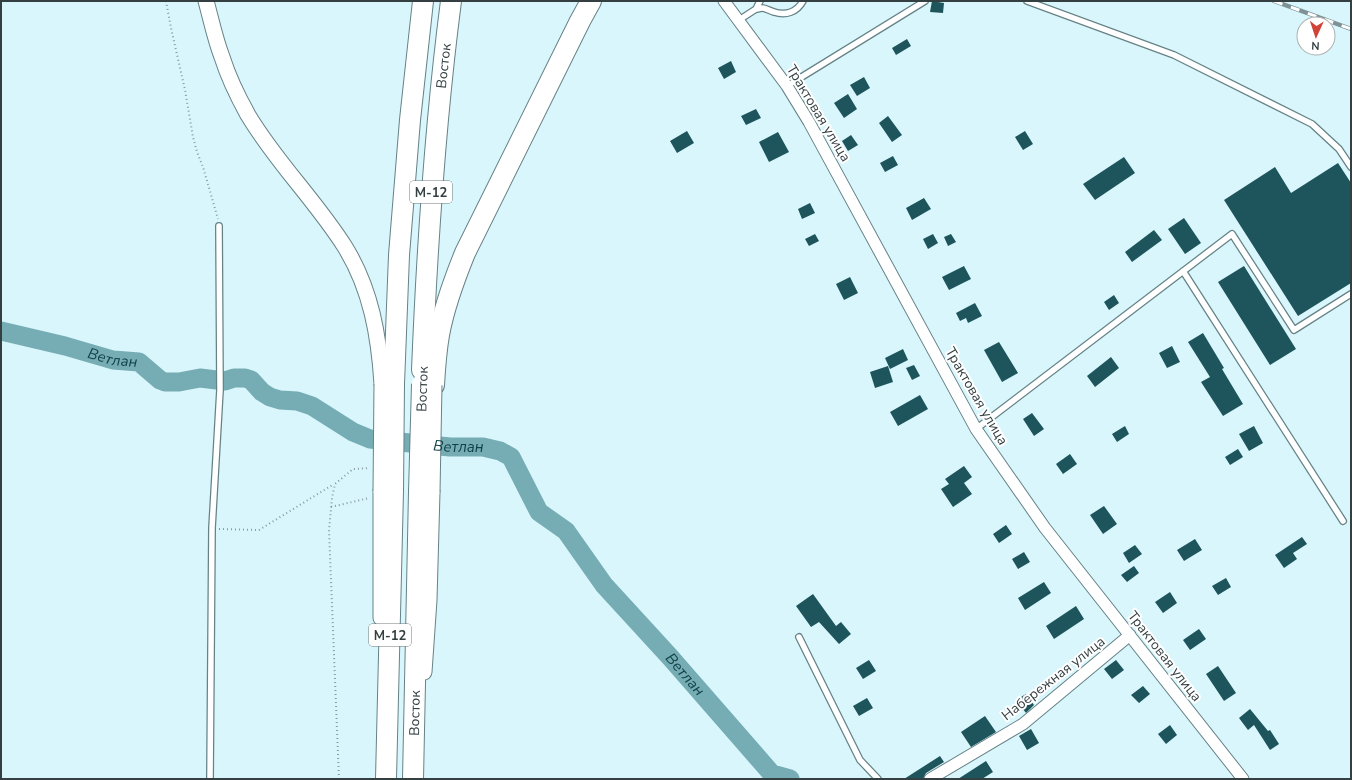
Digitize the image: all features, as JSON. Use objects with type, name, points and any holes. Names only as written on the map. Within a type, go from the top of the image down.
[{"type":"highway","name":"Восток","points":[[386,779],[383,493],[388,384],[410,120],[423,1]]},
{"type":"highway","name":"Восток","points":[[414,779],[428,385],[426,267],[431,189],[451,1]]},
{"type":"highway","points":[[428,385],[450,293],[462,260],[591,1]]},
{"type":"main road","points":[[206,1],[222,57],[248,114],[269,146],[336,233],[355,266],[368,299],[375,323],[380,354],[388,384]]},
{"type":"street","name":"Трактовая улица","points":[[724,1],[787,86],[837,172],[976,429],[1045,528],[1243,779]]},
{"type":"street","name":"Набережная улица","points":[[930,779],[1023,724],[1130,635]]},
{"type":"lane","points":[[756,9],[760,1]]},
{"type":"lane","points":[[739,20],[756,9],[762,8],[780,14],[794,12],[799,8],[803,1]]},
{"type":"lane","points":[[787,86],[926,1]]},
{"type":"lane","points":[[1027,1],[1174,55],[1312,124],[1339,149],[1351,167]]},
{"type":"lane","points":[[210,779],[212,528],[220,390],[220,226]]},
{"type":"lane","points":[[976,429],[1232,234],[1294,330],[1351,294]]},
{"type":"lane","points":[[1183,271],[1343,521]]},
{"type":"lane","points":[[799,636],[860,760],[878,779]]},
{"type":"path","points":[[166,1],[185,90],[196,152],[203,167],[220,226]]},
{"type":"path","points":[[212,528],[259,530],[335,484],[353,469],[376,468]]},
{"type":"path","points":[[335,484],[331,507],[330,537],[339,779]]},
{"type":"path","points":[[331,507],[383,493]]},
{"type":"building","points":[[932,1],[944,3],[943,13],[930,12]]},
{"type":"building","points":[[907,39],[911,46],[896,55],[892,48]]},
{"type":"building","points":[[731,61],[736,72],[724,79],[718,68]]},
{"type":"building","points":[[864,77],[870,88],[857,96],[850,85]]},
{"type":"building","points":[[848,94],[857,109],[844,118],[834,103]]},
{"type":"building","points":[[756,109],[761,118],[746,125],[741,116]]},
{"type":"building","points":[[888,116],[902,135],[892,142],[879,123]]},
{"type":"building","points":[[687,131],[694,143],[677,153],[670,141]]},
{"type":"building","points":[[1025,131],[1033,144],[1023,150],[1015,137]]},
{"type":"building","points":[[778,132],[789,152],[769,162],[759,142]]},
{"type":"building","points":[[851,135],[858,145],[848,151],[842,141]]},
{"type":"building","points":[[893,156],[898,165],[885,172],[880,163]]},
{"type":"building","points":[[1124,157],[1135,173],[1095,200],[1083,184]]},
{"type":"building","points":[[1338,163],[1351,183],[1351,283],[1298,316],[1224,200],[1275,167],[1291,193]]},
{"type":"building","points":[[924,198],[931,209],[912,220],[906,208]]},
{"type":"building","points":[[810,203],[815,213],[802,219],[798,209]]},
{"type":"building","points":[[1184,218],[1201,243],[1185,254],[1168,229]]},
{"type":"building","points":[[1154,230],[1162,240],[1132,262],[1125,252]]},
{"type":"building","points":[[815,234],[819,241],[809,246],[805,239]]},
{"type":"building","points":[[933,234],[938,243],[928,249],[923,239]]},
{"type":"building","points":[[951,234],[956,242],[948,246],[944,237]]},
{"type":"building","points":[[964,266],[971,279],[949,290],[942,277]]},
{"type":"building","points":[[1244,266],[1296,349],[1270,365],[1218,282]]},
{"type":"building","points":[[850,277],[858,293],[844,300],[836,284]]},
{"type":"building","points":[[1114,295],[1119,303],[1109,310],[1104,302]]},
{"type":"building","points":[[975,303],[982,316],[968,323],[966,318],[960,321],[956,313]]},
{"type":"building","points":[[1203,333],[1243,404],[1223,416],[1201,382],[1210,377],[1188,342]]},
{"type":"building","points":[[999,342],[1018,373],[1002,382],[984,350]]},
{"type":"building","points":[[1172,346],[1180,362],[1167,368],[1159,353]]},
{"type":"building","points":[[903,349],[908,360],[890,369],[885,358]]},
{"type":"building","points":[[1111,357],[1119,368],[1095,387],[1087,376]]},
{"type":"building","points":[[914,365],[920,376],[912,380],[906,368]]},
{"type":"building","points":[[888,366],[893,382],[875,388],[870,372]]},
{"type":"building","points":[[920,395],[928,409],[898,426],[890,412]]},
{"type":"building","points":[[1032,413],[1044,429],[1034,436],[1023,419]]},
{"type":"building","points":[[1125,426],[1129,434],[1117,442],[1112,434]]},
{"type":"building","points":[[1254,426],[1263,443],[1249,451],[1239,434]]},
{"type":"building","points":[[1238,449],[1243,457],[1230,465],[1225,457]]},
{"type":"building","points":[[1070,454],[1077,464],[1063,474],[1056,464]]},
{"type":"building","points":[[964,466],[972,477],[964,483],[972,494],[953,507],[941,489],[949,484],[945,479]]},
{"type":"building","points":[[1104,506],[1117,524],[1103,534],[1090,515]]},
{"type":"building","points":[[1006,525],[1012,534],[999,543],[993,534]]},
{"type":"building","points":[[1302,537],[1307,544],[1293,553],[1297,559],[1284,568],[1275,555]]},
{"type":"building","points":[[1195,539],[1202,550],[1184,561],[1177,550]]},
{"type":"building","points":[[1135,545],[1142,554],[1129,563],[1123,553]]},
{"type":"building","points":[[1024,552],[1030,562],[1018,569],[1012,559]]},
{"type":"building","points":[[1134,566],[1139,573],[1127,582],[1121,575]]},
{"type":"building","points":[[1226,578],[1231,587],[1218,595],[1212,586]]},
{"type":"building","points":[[1044,582],[1051,593],[1025,610],[1018,598]]},
{"type":"building","points":[[1170,592],[1177,603],[1163,613],[1155,602]]},
{"type":"building","points":[[813,594],[836,626],[841,622],[851,634],[839,644],[819,622],[811,627],[796,606]]},
{"type":"building","points":[[1076,606],[1084,619],[1054,639],[1046,626]]},
{"type":"building","points":[[1199,629],[1206,639],[1190,650],[1183,640]]},
{"type":"building","points":[[869,660],[876,671],[863,679],[856,668]]},
{"type":"building","points":[[1116,660],[1124,670],[1112,679],[1104,669]]},
{"type":"building","points":[[1218,666],[1236,693],[1224,701],[1206,674]]},
{"type":"building","points":[[1143,686],[1150,694],[1139,703],[1131,695]]},
{"type":"building","points":[[1026,694],[1034,705],[1026,713],[1016,700]]},
{"type":"building","points":[[867,698],[873,708],[859,716],[853,706]]},
{"type":"building","points":[[1250,709],[1268,731],[1270,730],[1279,744],[1270,750],[1254,725],[1248,730],[1239,718]]},
{"type":"building","points":[[985,716],[996,732],[971,747],[961,732]]},
{"type":"building","points":[[1170,725],[1177,735],[1166,744],[1158,734]]},
{"type":"building","points":[[1031,729],[1039,743],[1027,750],[1019,736]]},
{"type":"building","points":[[940,756],[944,762],[926,773],[923,779],[904,779]]},
{"type":"building","points":[[986,761],[993,772],[982,779],[958,779]]},
{"type":"waterway","name":"Ветлан","points":[[1,331],[65,346],[113,360],[139,362],[160,380],[165,382],[179,382],[200,378],[225,381],[234,378],[245,378],[251,380],[262,392],[270,397],[280,400],[297,401],[312,406],[353,432],[370,439],[450,447],[483,447],[500,451],[511,457],[539,512],[566,531],[604,585],[670,657],[772,774],[790,779]]},
{"type":"railway","points":[[1274,1],[1351,29]]}]
